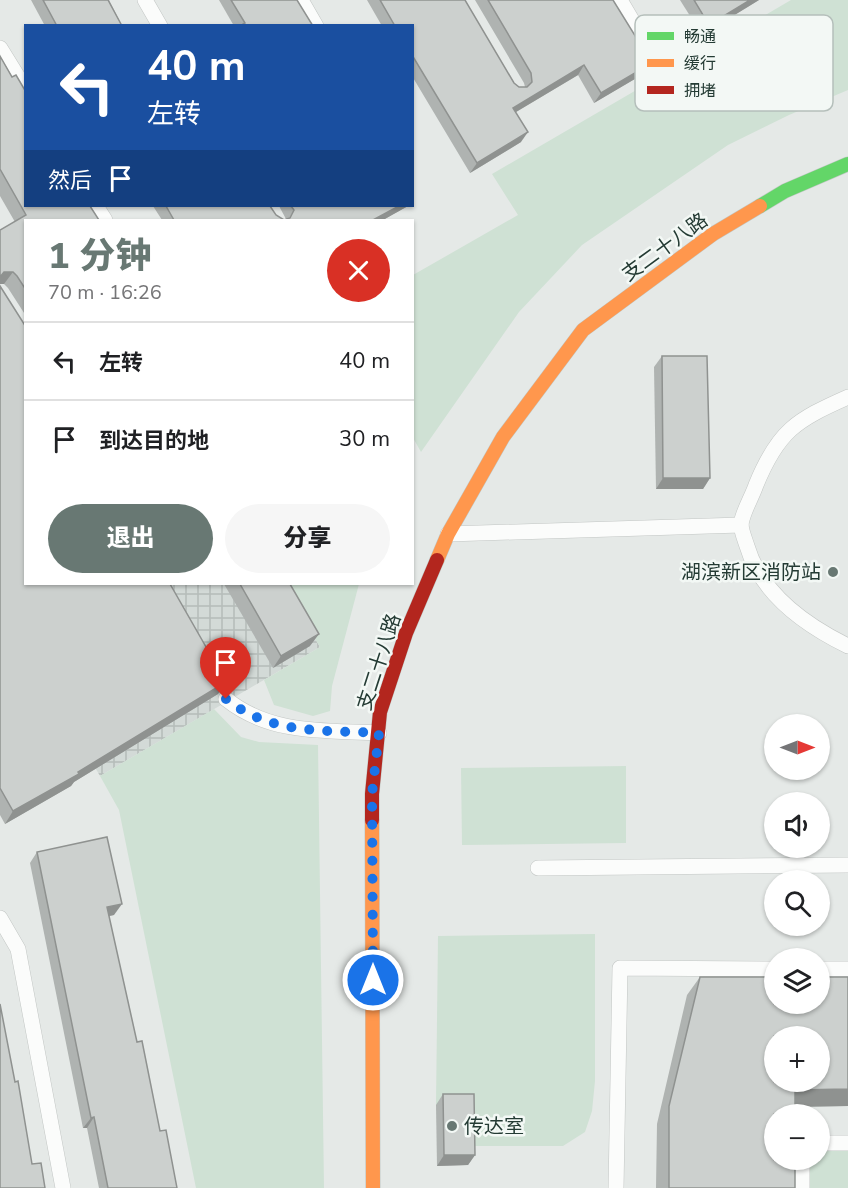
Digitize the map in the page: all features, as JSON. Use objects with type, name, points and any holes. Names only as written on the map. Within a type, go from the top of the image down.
[{"type":"street","name":"支二十八路","points":[[373,1188],[372,794],[381,712],[411,622],[448,534],[502,436],[583,330],[713,234],[785,191],[848,164]]},
{"type":"lane","points":[[145,0],[159,24]]},
{"type":"lane","points":[[301,0],[315,24]]},
{"type":"lane","points":[[620,0],[635,25]]},
{"type":"lane","points":[[0,48],[24,87]]},
{"type":"lane","points":[[848,397],[812,413],[784,434],[767,458],[741,525],[752,561],[769,588],[792,612],[824,634],[848,646]]},
{"type":"lane","points":[[448,534],[741,525]]},
{"type":"lane","points":[[409,585],[411,622]]},
{"type":"lane","points":[[226,699],[241,711],[284,727],[379,733]]},
{"type":"lane","points":[[538,868],[848,865]]},
{"type":"lane","points":[[0,918],[18,949],[63,1188]]},
{"type":"lane","points":[[616,1188],[620,968],[764,969]]},
{"type":"lane","points":[[830,969],[848,969]]},
{"type":"lane","points":[[830,1143],[848,1143]]},
{"type":"lane","points":[[802,1170],[802,1188]]},
{"type":"shaded area","points":[[0,463],[24,575],[24,585],[284,585],[320,647],[100,776],[0,605]]},
{"type":"green space","points":[[791,0],[848,0],[848,90],[833,96],[833,15],[765,15]]},
{"type":"green space","points":[[635,91],[635,111],[798,111],[728,145],[582,245],[519,312],[421,452],[414,440],[414,274],[518,215],[492,174]]},
{"type":"green space","points":[[284,585],[359,585],[332,686],[330,711],[313,716],[274,705],[264,680],[320,647]]},
{"type":"green space","points":[[214,709],[241,737],[259,742],[318,745],[324,1188],[196,1188],[119,810],[100,776]]},
{"type":"green space","points":[[626,766],[626,843],[462,845],[461,768]]},
{"type":"green space","points":[[595,934],[595,1081],[592,1111],[585,1132],[563,1146],[468,1146],[436,1105],[438,936]]},
{"type":"green space","points":[[848,1148],[848,1188],[810,1188],[810,1170],[830,1170],[830,1150]]},
{"type":"building","points":[[43,0],[108,0],[121,24],[56,24]]},
{"type":"building","points":[[231,0],[297,0],[312,24],[243,24],[245,23]]},
{"type":"building","points":[[380,0],[465,0],[514,83],[519,87],[527,87],[532,82],[531,73],[488,0],[613,0],[635,36],[635,73],[601,93],[584,65],[513,108],[528,132],[477,163],[414,58],[414,24],[394,24]]},
{"type":"building","points":[[694,0],[750,0],[725,15],[703,15]]},
{"type":"building","points":[[0,56],[12,77],[16,75],[24,89],[24,207],[91,207],[98,219],[24,219],[24,287],[13,272],[4,272],[0,277],[0,230],[26,215],[0,169]]},
{"type":"building","points":[[167,207],[271,207],[282,219],[173,219]]},
{"type":"building","points":[[292,207],[397,207],[375,219],[287,219],[294,210]]},
{"type":"building","points":[[0,286],[24,324],[24,585],[171,585],[226,682],[78,772],[79,774],[13,811],[0,788]]},
{"type":"building","points":[[662,356],[707,356],[710,478],[663,478]]},
{"type":"building","points":[[241,585],[291,585],[319,634],[281,656]]},
{"type":"building","points":[[107,837],[122,904],[107,907],[137,1042],[142,1041],[160,1131],[166,1130],[177,1188],[108,1188],[94,1117],[91,1118],[37,852]]},
{"type":"building","points":[[700,977],[764,977],[764,1014],[830,1014],[830,977],[848,977],[848,1089],[830,1089],[830,1026],[764,1026],[764,1092],[795,1092],[795,1104],[764,1104],[764,1170],[795,1170],[795,1188],[669,1188],[669,1106]]},
{"type":"building","points":[[0,1004],[15,1082],[18,1081],[32,1164],[41,1163],[45,1188],[0,1188]]},
{"type":"building","name":"传达室","points":[[443,1094],[474,1094],[475,1155],[444,1155]]},
{"type":"traffic: fast","points":[[760,206],[785,191],[848,164]]},
{"type":"traffic: slow","points":[[437,560],[448,534],[503,437],[583,330],[713,234],[760,206]]},
{"type":"traffic: slow","points":[[372,820],[373,1188]]},
{"type":"traffic: jam","points":[[372,820],[372,794],[380,712],[406,633],[437,560]]},
{"type":"place","name":"湖滨新区消防站","points":[[833,572]]},
{"type":"place","name":"传达室","points":[[452,1126]]},
{"type":"route","points":[[226,699],[241,711],[284,727],[379,733],[372,794],[373,980]]}]
